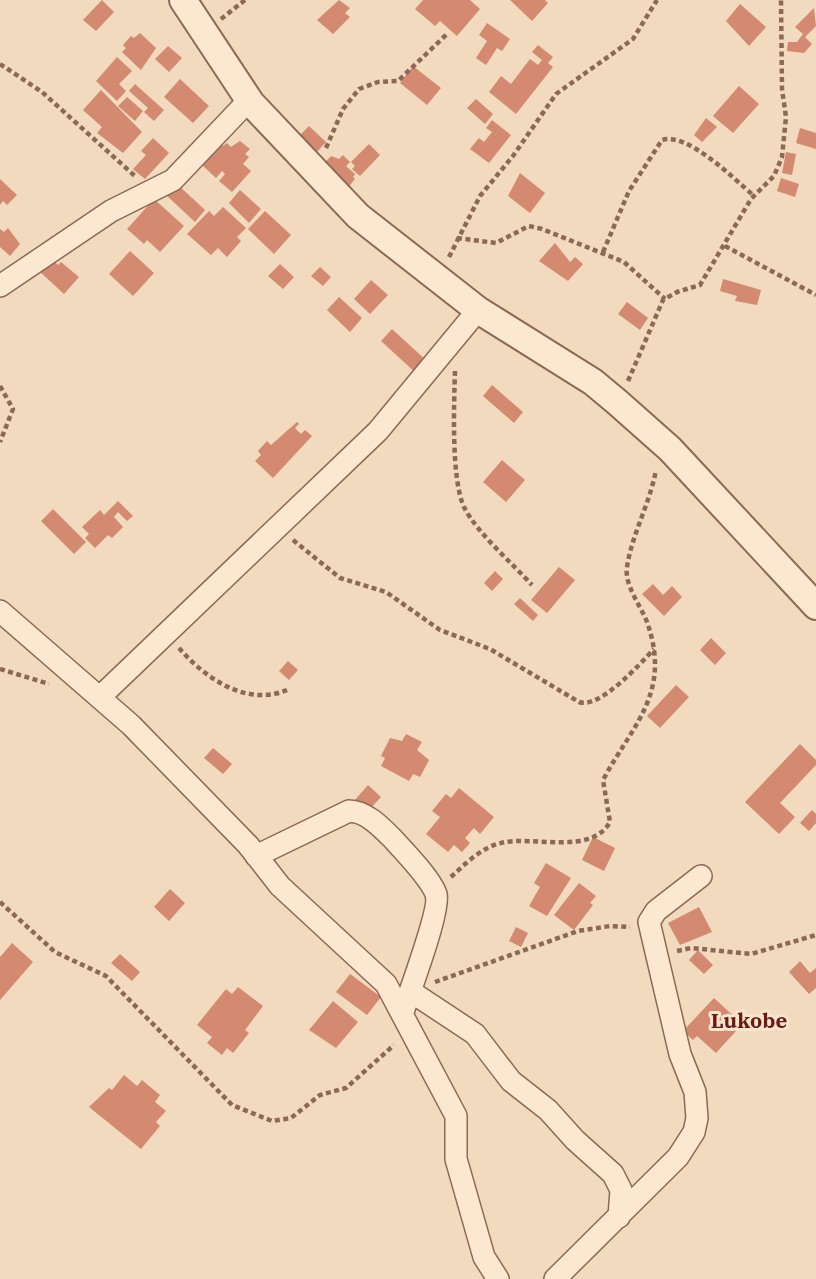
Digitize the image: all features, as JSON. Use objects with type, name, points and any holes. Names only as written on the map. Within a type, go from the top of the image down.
[{"type":"street","points":[[183,0],[248,100],[358,216],[478,310],[593,383],[621,406],[665,444],[816,606]]},
{"type":"street","points":[[0,286],[111,211],[181,173],[248,100]]},
{"type":"street","points":[[93,691],[168,633],[378,431],[478,310]]},
{"type":"street","points":[[0,611],[93,691],[256,856],[280,886],[386,984],[456,1116],[456,1159],[484,1257],[498,1279]]},
{"type":"street","points":[[256,856],[355,811],[373,821],[393,839],[436,893],[437,903],[412,986],[407,1021]]},
{"type":"street","points":[[555,1279],[684,1151],[694,1132],[697,1118],[695,1092],[680,1054],[649,922],[653,915],[701,876]]},
{"type":"street","points":[[412,986],[475,1034],[511,1082],[548,1110],[613,1174],[621,1190],[620,1217]]},
{"type":"path","points":[[439,281],[457,238],[480,196],[513,156],[556,93],[633,39],[657,0]]},
{"type":"path","points":[[621,406],[629,377],[664,299],[700,285],[754,195],[774,176],[784,142],[781,0]]},
{"type":"path","points":[[311,169],[330,143],[336,123],[354,95],[365,86],[398,80],[447,34]]},
{"type":"path","points":[[0,64],[42,92],[123,162],[149,192]]},
{"type":"path","points":[[603,252],[629,191],[664,139],[678,141],[697,150],[754,195]]},
{"type":"path","points":[[457,238],[501,242],[530,226],[603,252],[632,268],[664,299]]},
{"type":"path","points":[[724,246],[816,295]]},
{"type":"path","points":[[456,339],[454,410],[462,502],[472,518],[532,585]]},
{"type":"path","points":[[0,386],[13,409],[0,442]]},
{"type":"path","points":[[436,893],[466,862],[498,843],[577,841],[605,830],[611,817],[603,779],[633,735],[654,689],[654,649],[627,567],[654,490],[665,444]]},
{"type":"path","points":[[279,528],[340,578],[387,592],[440,629],[491,649],[579,702],[592,703],[654,649]]},
{"type":"path","points":[[168,633],[201,670],[227,686],[263,698],[287,690]]},
{"type":"path","points":[[0,669],[54,685],[93,691]]},
{"type":"path","points":[[0,902],[55,952],[106,976],[232,1105],[251,1115],[272,1121],[290,1118],[320,1095],[346,1088],[407,1021]]},
{"type":"path","points":[[412,986],[442,982],[491,960],[591,928],[631,927],[653,935]]},
{"type":"path","points":[[658,960],[691,948],[751,954],[816,935]]},
{"type":"building","points":[[102,0],[114,12],[96,31],[83,20]]},
{"type":"building","points":[[339,0],[350,8],[345,13],[350,17],[333,34],[317,20]]},
{"type":"building","points":[[423,0],[470,0],[480,9],[457,36],[440,21],[435,26],[415,9]]},
{"type":"building","points":[[510,0],[545,0],[548,3],[532,21]]},
{"type":"building","points":[[740,4],[766,27],[749,46],[726,21]]},
{"type":"building","points":[[814,8],[816,26],[805,37],[812,44],[804,53],[787,51],[788,42],[797,42],[803,34],[795,27]]},
{"type":"building","points":[[487,23],[510,39],[502,51],[497,48],[486,65],[476,58],[487,41],[479,35]]},
{"type":"building","points":[[140,33],[156,48],[141,70],[122,52],[126,48],[123,45],[131,36],[134,38]]},
{"type":"building","points":[[538,45],[553,57],[548,63],[553,67],[516,114],[489,92],[501,76],[511,84],[530,59],[538,65],[542,60],[532,52]]},
{"type":"building","points":[[168,46],[182,58],[169,72],[155,59]]},
{"type":"building","points":[[117,57],[132,71],[119,84],[126,91],[117,101],[96,81]]},
{"type":"building","points":[[413,66],[441,88],[427,105],[400,83]]},
{"type":"building","points":[[180,79],[209,106],[193,123],[164,97]]},
{"type":"building","points":[[135,84],[164,110],[154,121],[144,112],[148,108],[129,91]]},
{"type":"building","points":[[739,86],[759,104],[733,133],[713,116]]},
{"type":"building","points":[[101,90],[142,132],[123,153],[97,133],[102,127],[83,110]]},
{"type":"building","points":[[127,97],[143,111],[135,121],[118,106]]},
{"type":"building","points":[[476,99],[493,114],[485,124],[467,108]]},
{"type":"building","points":[[706,118],[717,127],[702,142],[694,135]]},
{"type":"building","points":[[492,120],[511,135],[489,163],[470,149],[479,138],[484,142],[492,132],[486,128]]},
{"type":"building","points":[[309,126],[326,142],[317,152],[299,136]]},
{"type":"building","points":[[800,128],[816,133],[816,149],[796,143]]},
{"type":"building","points":[[153,138],[169,153],[145,179],[133,169],[146,155],[141,151]]},
{"type":"building","points":[[240,141],[250,149],[245,154],[249,157],[243,164],[251,171],[232,192],[219,181],[225,174],[222,171],[216,178],[201,164],[220,143],[223,146],[227,143],[231,147]]},
{"type":"building","points":[[369,144],[380,155],[360,176],[352,169],[355,166],[351,162]]},
{"type":"building","points":[[786,152],[796,154],[792,175],[782,173]]},
{"type":"building","points":[[343,155],[350,162],[346,166],[355,174],[355,179],[345,191],[320,168],[331,156],[339,159]]},
{"type":"building","points":[[520,173],[545,193],[530,213],[508,196]]},
{"type":"building","points":[[781,178],[799,184],[795,197],[777,191]]},
{"type":"building","points":[[0,179],[17,195],[7,205],[3,201],[0,205]]},
{"type":"building","points":[[177,184],[205,210],[195,222],[166,195]]},
{"type":"building","points":[[240,190],[261,209],[249,223],[229,203]]},
{"type":"building","points":[[154,199],[184,226],[160,252],[147,240],[144,244],[127,229]]},
{"type":"building","points":[[223,207],[246,228],[237,237],[241,241],[227,257],[218,248],[211,255],[187,234],[209,211],[214,216]]},
{"type":"building","points":[[265,211],[291,235],[274,254],[248,229]]},
{"type":"building","points":[[8,228],[20,244],[10,256],[0,247],[0,229],[4,232]]},
{"type":"building","points":[[555,243],[570,262],[575,257],[583,264],[568,281],[539,261]]},
{"type":"building","points":[[130,251],[154,273],[133,296],[109,274]]},
{"type":"building","points":[[49,257],[58,265],[61,262],[79,277],[64,294],[38,270]]},
{"type":"building","points":[[280,264],[294,277],[283,289],[268,276]]},
{"type":"building","points":[[320,267],[331,277],[323,286],[311,276]]},
{"type":"building","points":[[723,279],[761,290],[757,305],[735,301],[737,296],[720,291]]},
{"type":"building","points":[[371,280],[388,295],[370,314],[354,299]]},
{"type":"building","points":[[339,297],[362,318],[350,332],[327,310]]},
{"type":"building","points":[[627,302],[648,318],[640,330],[618,314]]},
{"type":"building","points":[[392,329],[428,362],[417,374],[381,341]]},
{"type":"building","points":[[492,385],[523,412],[514,423],[483,396]]},
{"type":"building","points":[[297,422],[299,424],[295,428],[301,434],[305,430],[312,436],[273,478],[255,461],[261,455],[258,451],[267,441],[271,445]]},
{"type":"building","points":[[502,460],[525,480],[506,502],[483,482]]},
{"type":"building","points":[[118,501],[133,516],[127,521],[118,512],[114,517],[123,527],[112,538],[108,535],[95,548],[85,538],[89,534],[82,527],[100,510],[104,515]]},
{"type":"building","points":[[53,509],[86,542],[74,554],[41,521]]},
{"type":"building","points":[[559,567],[575,580],[547,613],[531,600]]},
{"type":"building","points":[[495,571],[503,579],[492,591],[484,583]]},
{"type":"building","points":[[653,584],[663,595],[672,586],[682,597],[664,616],[642,594]]},
{"type":"building","points":[[520,598],[538,615],[533,621],[514,604]]},
{"type":"building","points":[[711,638],[726,653],[715,665],[700,650]]},
{"type":"building","points":[[288,661],[298,670],[289,680],[279,671]]},
{"type":"building","points":[[676,685],[689,697],[660,728],[647,716]]},
{"type":"building","points":[[406,734],[422,742],[417,750],[429,760],[420,777],[413,774],[409,781],[381,766],[385,758],[381,756],[390,738],[402,741]]},
{"type":"building","points":[[800,744],[816,760],[816,765],[780,803],[795,817],[779,834],[745,802]]},
{"type":"building","points":[[213,748],[232,764],[223,774],[204,758]]},
{"type":"building","points":[[368,785],[381,797],[367,812],[354,801]]},
{"type":"building","points":[[459,788],[494,817],[480,834],[474,828],[465,838],[470,843],[462,852],[454,845],[448,852],[426,834],[440,817],[432,811],[446,794],[451,798]]},
{"type":"building","points":[[812,810],[816,814],[816,823],[809,831],[800,823]]},
{"type":"building","points":[[593,837],[615,848],[604,871],[582,860]]},
{"type":"building","points":[[546,863],[571,878],[547,916],[529,906],[540,887],[534,883]]},
{"type":"building","points":[[579,883],[596,896],[590,903],[593,905],[574,930],[554,915]]},
{"type":"building","points":[[170,889],[185,903],[169,921],[154,907]]},
{"type":"building","points":[[699,907],[712,932],[680,945],[668,923]]},
{"type":"building","points":[[516,927],[528,933],[521,947],[509,941]]},
{"type":"building","points":[[12,943],[33,962],[0,1000],[0,957]]},
{"type":"building","points":[[698,950],[713,965],[704,974],[689,960]]},
{"type":"building","points":[[120,954],[140,972],[132,981],[111,963]]},
{"type":"building","points":[[800,961],[810,973],[816,968],[816,988],[809,994],[789,972]]},
{"type":"building","points":[[350,974],[381,997],[367,1015],[336,992]]},
{"type":"building","points":[[238,987],[263,1006],[245,1030],[249,1033],[233,1053],[227,1048],[222,1055],[207,1043],[212,1037],[197,1025],[226,989],[232,994]]},
{"type":"building","points":[[714,998],[739,1021],[733,1028],[736,1031],[716,1053],[697,1036],[693,1040],[683,1031]]},
{"type":"building","points":[[333,1001],[358,1022],[336,1048],[309,1030]]},
{"type":"building","points":[[124,1075],[137,1086],[142,1080],[160,1095],[155,1102],[166,1111],[156,1122],[160,1126],[141,1149],[89,1107],[109,1088],[112,1090]]},
{"type":"district","name":"Lukobe","points":[[749,1021]]}]
